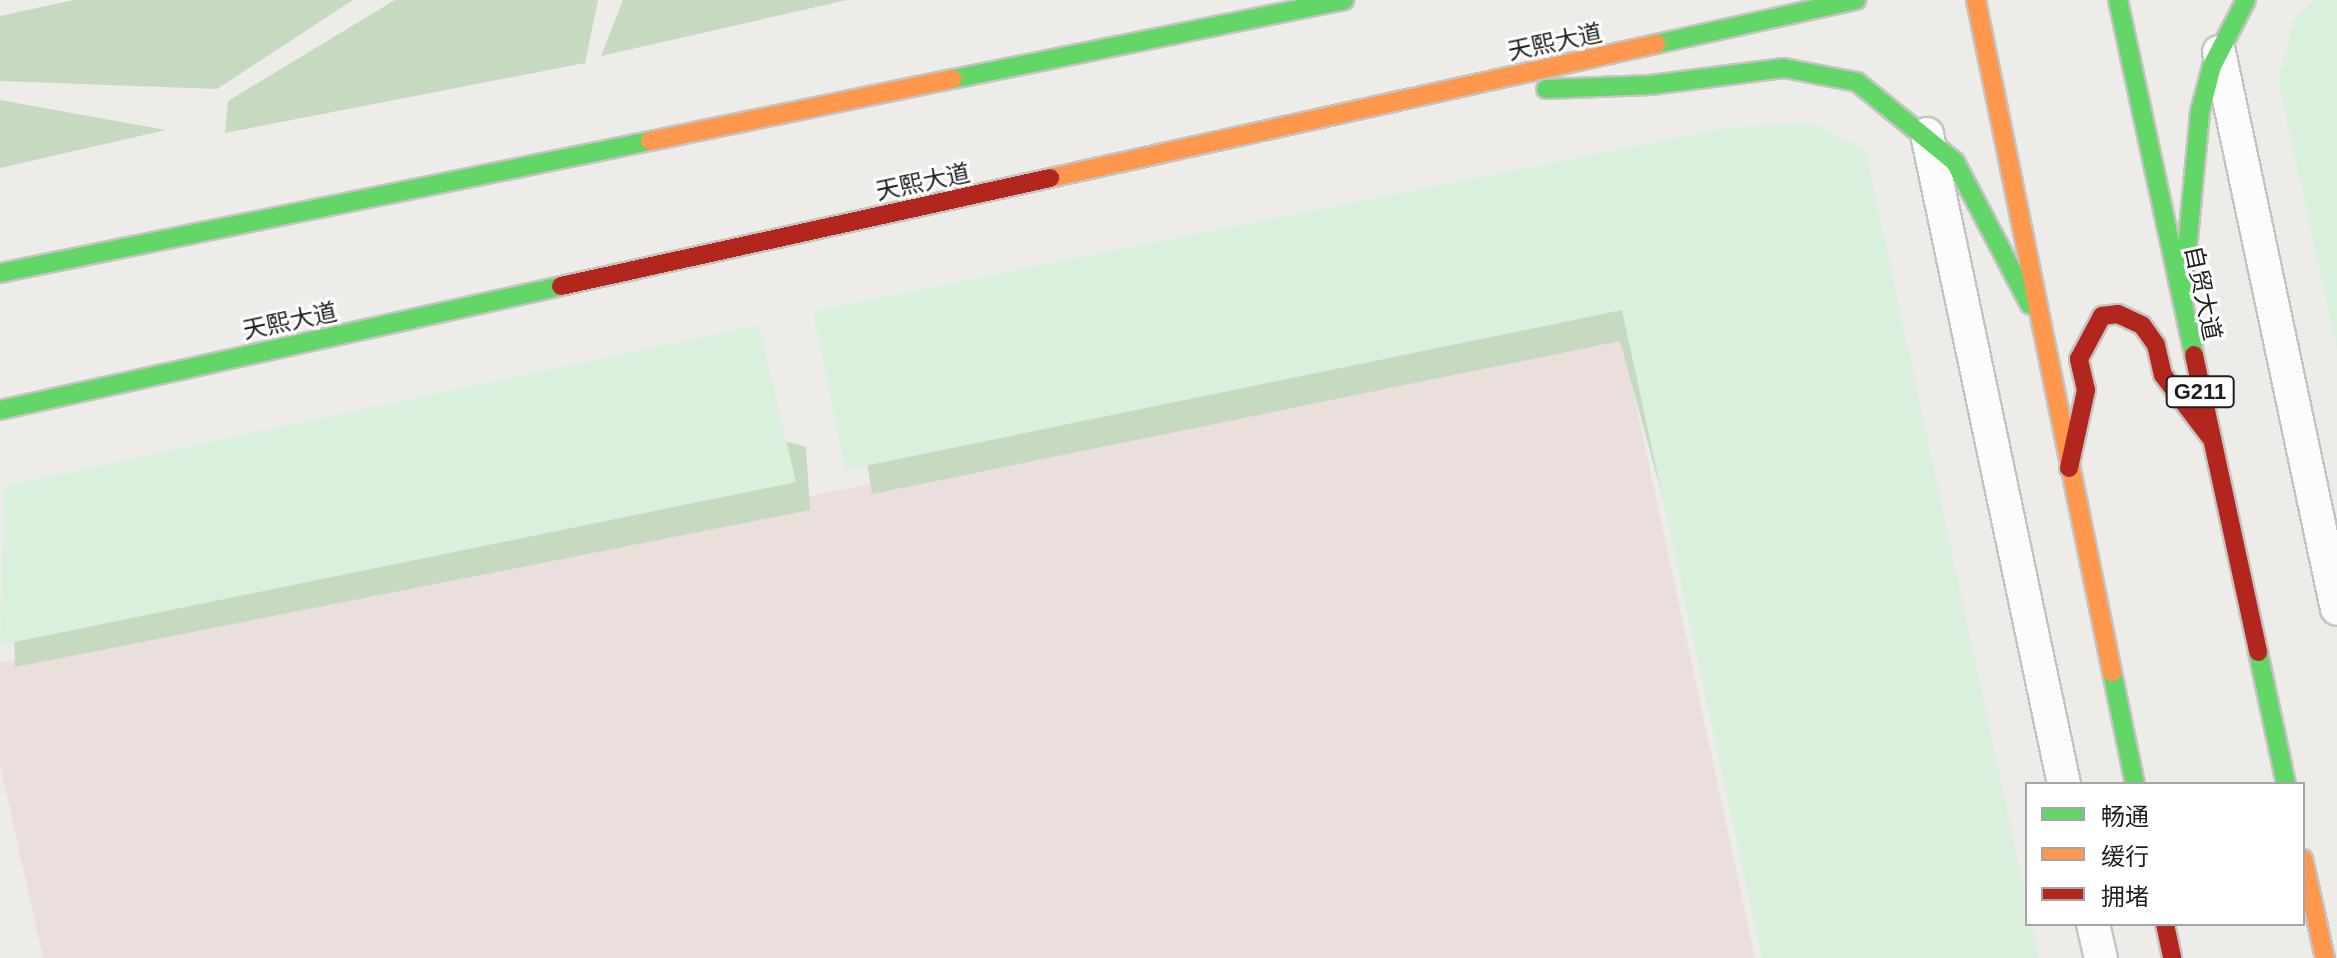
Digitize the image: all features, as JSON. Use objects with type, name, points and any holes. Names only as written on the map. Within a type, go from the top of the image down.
[{"type":"main road","points":[[0,273],[1344,0]]},
{"type":"main road","name":"天熙大道","points":[[0,410],[1856,0]]},
{"type":"main road","points":[[1976,0],[2037,322],[2135,782]]},
{"type":"main road","name":"自贸大道","points":[[2118,0],[2181,306],[2286,782]]},
{"type":"main road","points":[[2181,306],[2200,112],[2218,51],[2246,0]]},
{"type":"main road","points":[[1432,94],[1651,85],[1784,68],[1822,70],[1857,82],[1927,134],[1955,162],[1982,205],[2037,322]]},
{"type":"main road","points":[[2069,470],[2086,390],[2079,359],[2102,316],[2118,314],[2142,325],[2156,345],[2163,375],[2210,437]]},
{"type":"main road","points":[[2305,868],[2325,958]]},
{"type":"main road","points":[[2165,926],[2172,958]]},
{"type":"street","points":[[2218,51],[2337,609]]},
{"type":"street","points":[[1927,134],[2064,782]]},
{"type":"street","points":[[2093,926],[2101,958]]},
{"type":"shaded area","points":[[1620,330],[1755,958],[43,958],[0,765],[0,663]]},
{"type":"green space","points":[[74,0],[353,0],[217,89],[0,81],[0,16]]},
{"type":"green space","points":[[395,0],[598,0],[585,63],[225,133],[228,101]]},
{"type":"green space","points":[[623,0],[847,0],[601,56]]},
{"type":"green space","points":[[2314,0],[2337,0],[2337,349],[2278,80],[2295,18]]},
{"type":"green space","points":[[0,100],[166,130],[0,168]]},
{"type":"green space","points":[[1812,122],[1866,152],[2025,893],[2025,926],[2032,926],[2039,958],[1762,958],[1622,310],[845,470],[813,311],[1727,128]]},
{"type":"green space","points":[[1710,240],[1738,774],[1620,341],[872,494],[864,444]]},
{"type":"green space","points":[[759,325],[796,482],[0,645],[4,486]]},
{"type":"green space","points":[[747,431],[806,447],[810,510],[15,667],[13,591]]},
{"type":"traffic: fast","points":[[953,79],[1344,0]]},
{"type":"traffic: fast","points":[[1656,44],[1856,0]]},
{"type":"traffic: fast","points":[[2118,0],[2194,355]]},
{"type":"traffic: fast","points":[[2183,292],[2200,112],[2212,66],[2246,0]]},
{"type":"traffic: fast","points":[[1546,89],[1651,85],[1784,68],[1857,82],[1955,162],[2030,305]]},
{"type":"traffic: fast","points":[[0,273],[650,141]]},
{"type":"traffic: fast","points":[[0,410],[561,286]]},
{"type":"traffic: fast","points":[[2258,652],[2286,782]]},
{"type":"traffic: fast","points":[[2112,672],[2135,782]]},
{"type":"traffic: slow","points":[[1976,0],[2112,672]]},
{"type":"traffic: slow","points":[[1050,178],[1656,44]]},
{"type":"traffic: slow","points":[[650,141],[953,79]]},
{"type":"traffic: slow","points":[[2305,868],[2325,958]]},
{"type":"traffic: jam","points":[[561,286],[1050,178]]},
{"type":"traffic: jam","points":[[2069,468],[2086,390],[2079,359],[2102,316],[2118,314],[2142,325],[2156,345],[2163,375],[2210,437]]},
{"type":"traffic: jam","points":[[2194,355],[2258,652]]},
{"type":"traffic: jam","points":[[2165,926],[2172,958]]}]
